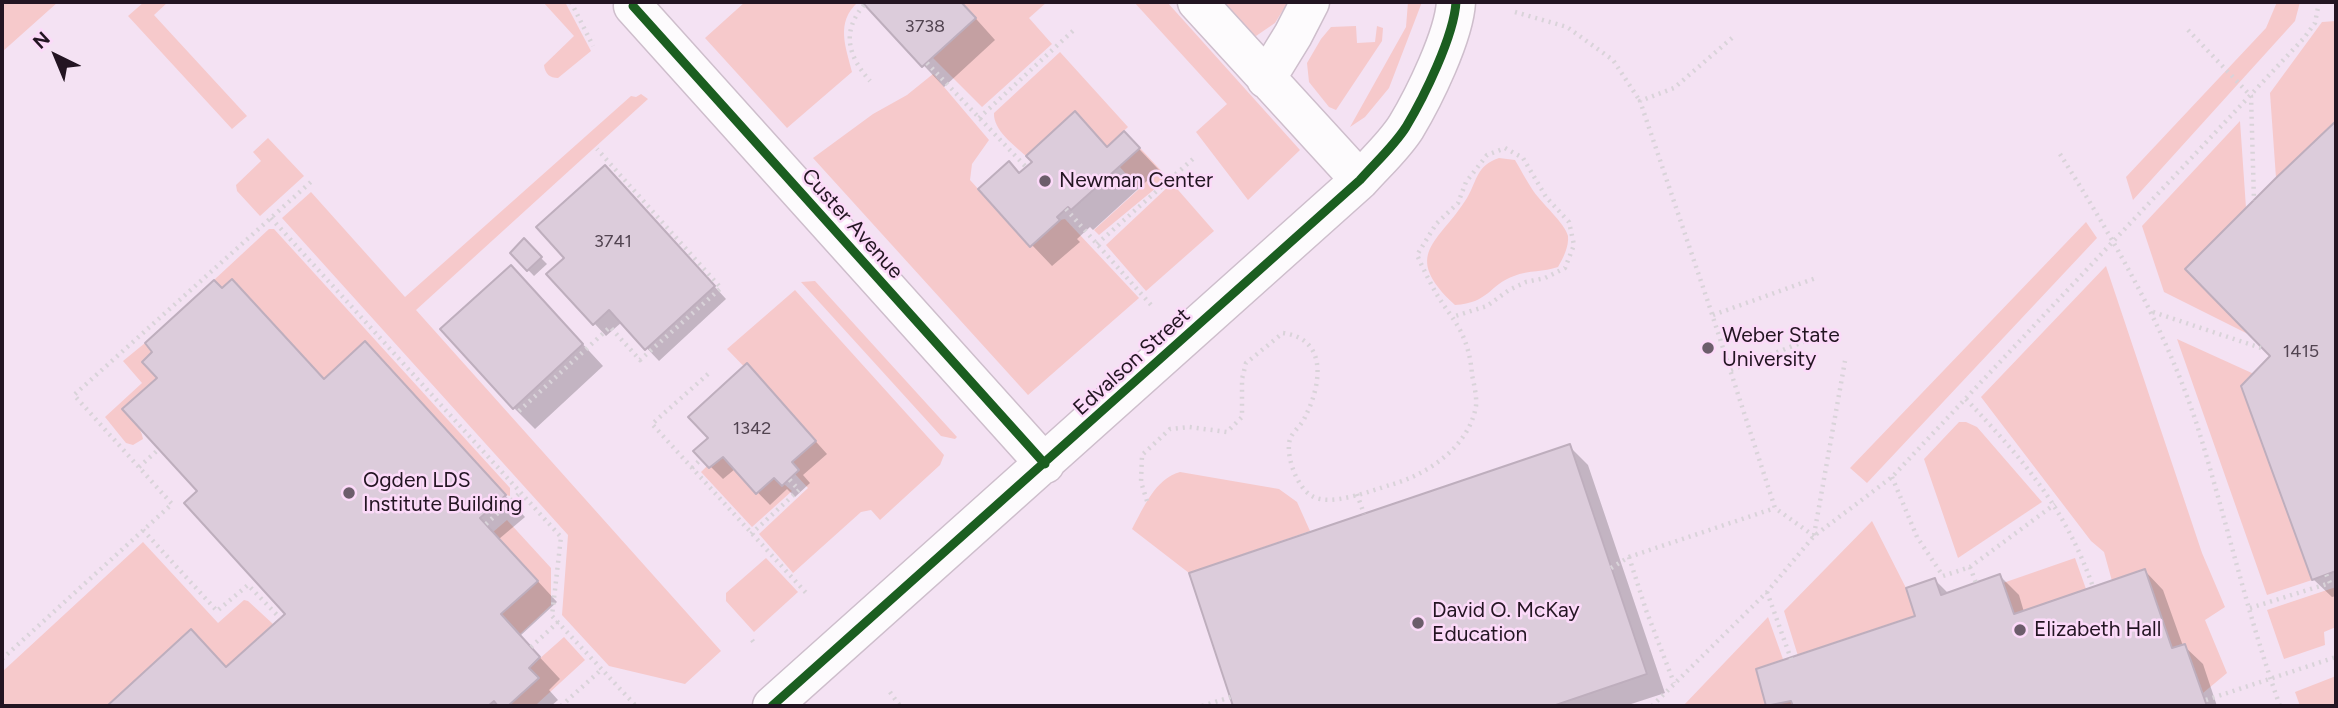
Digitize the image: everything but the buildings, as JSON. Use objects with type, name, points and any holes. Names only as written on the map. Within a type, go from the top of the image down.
[{"type":"street","points":[[1197,2],[1360,180]]},
{"type":"street","points":[[1266,79],[1310,2]]},
{"type":"street","name":"Edvalson Street","points":[[772,706],[1360,180],[1405,129],[1433,75],[1455,13],[1456,2]]},
{"type":"street","name":"Custer Avenue","points":[[633,6],[1045,464]]},
{"type":"path","points":[[571,2],[593,46]]},
{"type":"path","points":[[1652,706],[1767,592],[1814,536],[1892,477],[2115,242],[2304,38],[2315,23],[2319,2]]},
{"type":"path","points":[[864,5],[855,16],[849,31],[852,52],[870,81]]},
{"type":"path","points":[[1515,12],[1567,27],[1613,60],[1640,101],[1713,315],[1774,508],[1814,536]]},
{"type":"path","points":[[979,118],[1076,28]]},
{"type":"path","points":[[2188,30],[2251,96],[2254,201]]},
{"type":"path","points":[[1640,101],[1674,88],[1732,38]]},
{"type":"path","points":[[927,62],[1026,167]]},
{"type":"path","points":[[1147,501],[1141,482],[1142,455],[1170,429],[1189,427],[1227,432],[1241,417],[1242,379],[1246,363],[1283,333],[1297,335],[1309,346],[1319,368],[1318,385],[1305,419],[1290,439],[1290,460],[1301,485],[1312,497],[1333,500],[1400,482],[1432,466],[1456,447],[1469,426],[1476,405],[1470,353],[1461,331],[1436,293],[1417,255],[1436,224],[1458,203],[1466,182],[1487,155],[1505,148],[1523,158],[1546,197],[1570,222],[1574,244],[1565,268],[1509,290],[1487,306],[1452,317]]},
{"type":"path","points":[[519,411],[610,327],[640,360],[721,288],[597,149]]},
{"type":"path","points":[[2060,153],[2115,242],[2152,311],[2196,422],[2280,706]]},
{"type":"path","points":[[1097,244],[1194,158]]},
{"type":"path","points":[[2,660],[172,503],[74,396],[313,180]]},
{"type":"path","points":[[1066,209],[1157,312]]},
{"type":"path","points":[[271,218],[561,537],[552,616],[636,706]]},
{"type":"path","points":[[1713,315],[1816,278]]},
{"type":"path","points":[[2152,311],[2261,348]]},
{"type":"path","points":[[1731,370],[1834,330]]},
{"type":"path","points":[[1814,536],[1845,361]]},
{"type":"path","points":[[708,374],[652,424],[808,595]]},
{"type":"path","points":[[1966,399],[2014,451],[2055,504],[2081,552],[2093,587]]},
{"type":"path","points":[[139,467],[159,449]]},
{"type":"path","points":[[692,468],[701,459]]},
{"type":"path","points":[[1892,477],[1917,537],[1943,576],[1970,567],[2055,504]]},
{"type":"path","points":[[751,534],[799,490],[789,479]]},
{"type":"path","points":[[486,524],[521,492]]},
{"type":"path","points":[[1357,494],[1364,513]]},
{"type":"path","points":[[1612,568],[1629,557],[1774,508]]},
{"type":"path","points":[[143,530],[217,611],[248,585],[280,618]]},
{"type":"path","points":[[1629,557],[1674,683]]},
{"type":"path","points":[[1970,567],[1976,583]]},
{"type":"path","points":[[2250,608],[2330,583],[2326,574]]},
{"type":"path","points":[[1767,592],[1791,659]]},
{"type":"path","points":[[531,647],[558,622]]},
{"type":"path","points":[[2206,700],[2336,657]]},
{"type":"path","points":[[561,706],[602,669]]},
{"type":"path","points":[[890,692],[900,706]]},
{"type":"path","points":[[1202,706],[1231,697]]},
{"type":"shaded area","points":[[2,2],[58,2],[2,52]]},
{"type":"shaded area","points":[[144,2],[168,2],[154,15],[247,116],[232,129],[128,16]]},
{"type":"shaded area","points":[[543,2],[565,2],[591,51],[558,78],[548,75],[544,65],[574,36]]},
{"type":"shaded area","points":[[745,2],[858,2],[851,10],[844,27],[852,72],[787,128],[705,38]]},
{"type":"shaded area","points":[[961,2],[1047,2],[1029,18],[1052,44],[982,107],[932,57],[975,18]]},
{"type":"shaded area","points":[[1134,2],[1167,2],[1300,150],[1248,200],[1196,132],[1227,104]]},
{"type":"shaded area","points":[[1219,2],[1288,2],[1275,23],[1256,36],[1249,34]]},
{"type":"shaded area","points":[[1408,2],[1422,2],[1389,88],[1365,117],[1350,127],[1406,27]]},
{"type":"shaded area","points":[[2277,2],[2300,2],[2295,21],[2133,200],[2126,177],[2266,28]]},
{"type":"shaded area","points":[[2336,21],[2336,121],[2276,178],[2270,93],[2322,22]]},
{"type":"shaded area","points":[[1356,26],[1357,43],[1375,42],[1377,26],[1383,28],[1382,41],[1336,110],[1329,107],[1309,82],[1307,63],[1331,27]]},
{"type":"shaded area","points":[[1060,52],[1128,127],[1107,147],[1026,156],[1001,131],[994,113]]},
{"type":"shaded area","points":[[933,74],[989,140],[972,164],[970,180],[1030,246],[1060,220],[1065,219],[1139,298],[1028,395],[813,158],[873,114],[907,95]]},
{"type":"shaded area","points":[[641,94],[648,99],[416,310],[721,651],[685,684],[609,666],[562,615],[568,535],[282,218],[311,192],[405,297],[631,96]]},
{"type":"shaded area","points":[[2240,121],[2246,208],[2186,269],[2248,334],[2164,292],[2142,226]]},
{"type":"shaded area","points":[[268,138],[304,176],[260,216],[237,191],[236,185],[261,161],[253,152]]},
{"type":"shaded area","points":[[1140,148],[1168,178],[1099,235],[1094,230],[1139,189],[1119,166]]},
{"type":"shaded area","points":[[1499,158],[1515,160],[1536,194],[1566,231],[1567,248],[1558,267],[1514,276],[1475,301],[1455,305],[1439,288],[1430,273],[1427,261],[1430,249],[1467,198],[1478,174],[1491,161]]},
{"type":"shaded area","points":[[1172,183],[1214,231],[1146,291],[1106,245]]},
{"type":"shaded area","points":[[2086,222],[2097,238],[1867,483],[1850,468]]},
{"type":"shaded area","points":[[269,229],[274,229],[510,488],[510,496],[506,495],[365,341],[324,379],[232,279],[222,288],[214,280]]},
{"type":"shaded area","points":[[2106,266],[2202,553],[2225,607],[2205,620],[2227,673],[2203,693],[2185,644],[2172,648],[2145,569],[2112,581],[2104,552],[2091,541],[1981,397]]},
{"type":"shaded area","points":[[815,281],[957,437],[955,439],[941,436],[801,282]]},
{"type":"shaded area","points":[[795,290],[944,455],[940,465],[880,520],[871,510],[861,512],[793,573],[759,534],[808,488],[795,474],[799,470],[792,462],[816,441],[727,349]]},
{"type":"shaded area","points":[[2177,339],[2254,374],[2241,387],[2312,580],[2267,595]]},
{"type":"shaded area","points":[[145,343],[152,352],[142,362],[157,378],[123,409],[142,434],[143,439],[133,445],[126,443],[105,417],[142,383],[123,361]]},
{"type":"shaded area","points":[[1959,422],[1977,427],[2042,502],[1958,558],[1924,459]]},
{"type":"shaded area","points":[[723,457],[756,494],[774,478],[792,491],[752,527],[701,472]]},
{"type":"shaded area","points":[[1180,472],[1279,489],[1297,502],[1310,531],[1189,573],[1132,529],[1157,487]]},
{"type":"shaded area","points":[[507,520],[551,568],[551,605],[520,634],[501,614],[538,581],[493,532]]},
{"type":"shaded area","points":[[1872,521],[1906,588],[1915,616],[1798,656],[1784,611]]},
{"type":"shaded area","points":[[143,542],[218,623],[244,600],[273,624],[226,667],[191,629],[107,706],[5,706],[2,703],[2,672]]},
{"type":"shaded area","points":[[766,558],[798,592],[754,632],[726,601],[726,593]]},
{"type":"shaded area","points":[[2075,558],[2086,589],[2014,614],[2003,583]]},
{"type":"shaded area","points":[[2336,587],[2336,627],[2324,632],[2325,645],[2284,659],[2267,610]]},
{"type":"shaded area","points":[[1768,617],[1784,662],[1756,670],[1766,706],[1683,706]]},
{"type":"shaded area","points":[[564,637],[585,660],[537,704],[539,706],[508,706],[538,678],[529,668]]},
{"type":"shaded area","points":[[2336,676],[2336,706],[2300,706],[2295,692]]},
{"type":"shaded area","points":[[1791,701],[1793,706],[1766,706]]},
{"type":"cycle path","points":[[772,706],[1360,180],[1406,127],[1444,49],[1456,2]]},
{"type":"cycle path","points":[[633,6],[1045,464]]},
{"type":"place","name":"Newman Center","points":[[1045,181]]},
{"type":"place","name":"Weber State University","points":[[1708,348]]},
{"type":"place","name":"Ogden LDS Institute Building","points":[[349,493]]},
{"type":"place","name":"David O. McKay Education","points":[[1418,623]]},
{"type":"place","name":"Elizabeth Hall","points":[[2020,630]]}]
